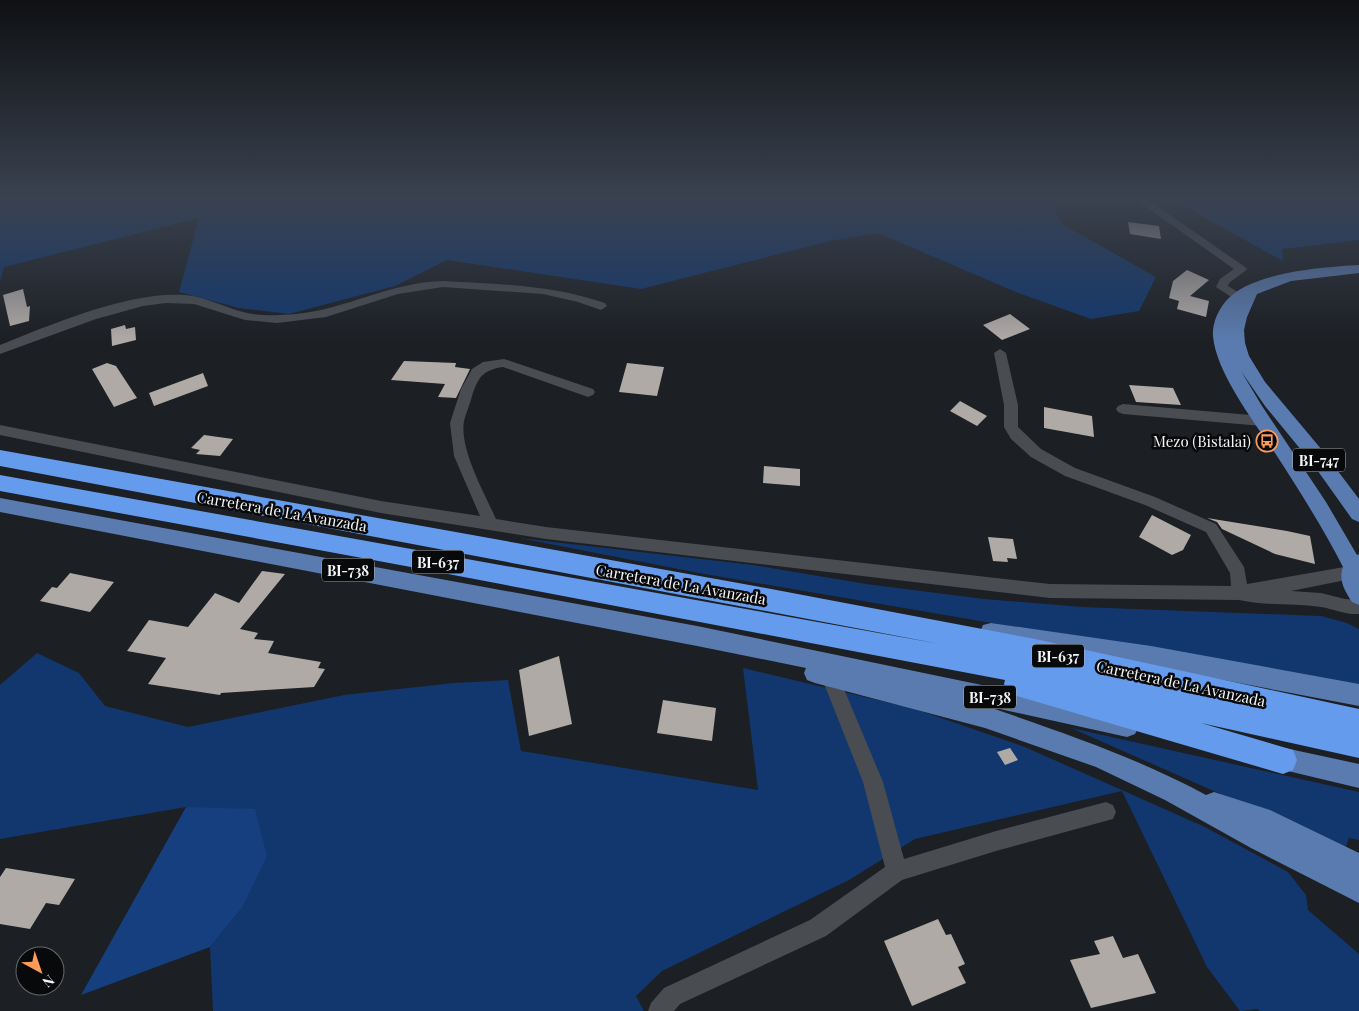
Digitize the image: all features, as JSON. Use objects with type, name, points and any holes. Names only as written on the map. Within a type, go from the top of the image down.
[{"type":"highway","name":"Carretera de La Avanzada","points":[[0,458],[755,597],[1035,651],[1359,722]]},
{"type":"highway","name":"Carretera de La Avanzada","points":[[0,483],[437,562],[1031,673],[1359,744]]},
{"type":"highway","points":[[876,644],[1283,760]]},
{"type":"main road","name":"BI-747","points":[[1359,268],[1296,274],[1272,280],[1233,301],[1225,313],[1221,337],[1227,359],[1262,421],[1339,538],[1354,567],[1350,580],[1359,596]]},
{"type":"main road","name":"BI-747","points":[[1245,294],[1236,323],[1238,345],[1246,364],[1261,389],[1317,457],[1359,514]]},
{"type":"main road","name":"BI-738","points":[[0,504],[696,636],[913,680],[1359,776]]},
{"type":"main road","points":[[755,597],[1151,656],[1359,694]]},
{"type":"main road","points":[[696,636],[769,663],[830,676],[985,717],[1100,757],[1174,791],[1260,839],[1359,890]]},
{"type":"main road","points":[[1174,791],[1261,819],[1359,866]]},
{"type":"street","points":[[1208,246],[1241,269],[1224,281],[1222,287],[1245,294]]},
{"type":"street","points":[[0,350],[42,333],[123,307],[159,300],[184,298],[254,318],[269,318],[332,312],[398,290],[429,284],[443,284],[532,289],[577,296],[601,306]]},
{"type":"street","points":[[1000,353],[1011,405],[1012,427],[1016,435],[1036,453],[1070,472],[1150,501],[1211,528],[1238,572],[1239,593]]},
{"type":"street","points":[[491,524],[461,456],[457,423],[468,389],[477,372],[488,365],[504,363],[588,392]]},
{"type":"street","points":[[1123,409],[1262,421]]},
{"type":"street","points":[[0,430],[362,503],[491,524],[829,567],[1050,591],[1239,593],[1261,599],[1323,600],[1353,608],[1359,607]]},
{"type":"street","points":[[1239,593],[1255,588],[1277,587],[1354,567]]},
{"type":"street","points":[[830,676],[873,782],[897,870]]},
{"type":"street","points":[[660,1011],[672,996],[818,928],[897,870],[1106,812]]},
{"type":"shaded area","points":[[0,246],[87,246],[4,267],[0,281]]},
{"type":"shaded area","points":[[191,246],[810,246],[641,289],[447,260],[395,286],[289,314],[239,308],[179,292]]},
{"type":"shaded area","points":[[909,246],[1101,246],[1156,277],[1139,311],[1091,319],[1016,292]]},
{"type":"shaded area","points":[[1256,246],[1306,246],[1282,249],[1283,261]]},
{"type":"shaded area","points":[[519,538],[753,565],[866,584],[984,599],[1082,607],[1321,616],[1347,623],[1359,629],[1359,686],[699,573]]},
{"type":"shaded area","points":[[37,653],[79,673],[105,706],[188,727],[344,695],[454,683],[508,680],[521,751],[758,790],[743,668],[915,709],[1025,747],[1205,827],[1288,872],[1306,895],[1308,910],[1359,954],[1359,1011],[1260,1011],[1257,1009],[1240,1011],[1207,967],[1122,791],[915,839],[849,880],[662,971],[636,996],[644,1011],[213,1011],[210,947],[242,908],[186,807],[0,839],[0,685]]},
{"type":"shaded area","points":[[1071,728],[1359,792],[1359,840],[1349,838],[1345,849]]},
{"type":"shaded area","points":[[186,807],[255,809],[267,856],[242,908],[210,947],[81,995]]},
{"type":"building","points":[[1187,270],[1209,280],[1190,296],[1209,301],[1206,317],[1177,309],[1179,301],[1169,298],[1173,281]]},
{"type":"building","points":[[23,289],[27,307],[30,306],[29,321],[10,326],[3,295]]},
{"type":"building","points":[[1010,314],[1030,329],[1002,340],[983,325]]},
{"type":"building","points":[[125,325],[126,329],[135,327],[136,340],[112,346],[111,329]]},
{"type":"building","points":[[404,361],[456,363],[455,367],[470,369],[456,398],[438,397],[445,384],[391,380]]},
{"type":"building","points":[[107,363],[116,366],[137,398],[114,407],[92,369]]},
{"type":"building","points":[[627,363],[664,367],[657,396],[619,392]]},
{"type":"building","points":[[203,373],[208,386],[154,406],[149,393]]},
{"type":"building","points":[[1129,385],[1173,388],[1181,405],[1136,402]]},
{"type":"building","points":[[960,401],[987,416],[977,426],[950,411]]},
{"type":"building","points":[[1044,407],[1092,416],[1094,437],[1044,428]]},
{"type":"building","points":[[204,435],[233,439],[220,456],[196,454],[200,450],[191,448]]},
{"type":"building","points":[[764,466],[800,469],[800,486],[763,483]]},
{"type":"building","points":[[1152,515],[1191,535],[1183,550],[1172,555],[1139,537]]},
{"type":"building","points":[[1207,518],[1310,536],[1315,564],[1275,554],[1222,529],[1217,522]]},
{"type":"building","points":[[988,537],[1013,539],[1017,559],[1007,558],[1008,562],[993,561]]},
{"type":"building","points":[[262,571],[285,574],[240,629],[258,633],[254,639],[274,641],[268,653],[321,662],[318,668],[325,669],[314,687],[221,693],[220,695],[148,684],[166,658],[127,651],[149,620],[188,627],[215,593],[239,603]]},
{"type":"building","points":[[70,573],[114,582],[90,612],[40,601],[52,587],[57,588]]},
{"type":"building","points":[[559,656],[572,724],[529,736],[519,670]]},
{"type":"building","points":[[663,700],[716,708],[712,741],[657,733]]},
{"type":"building","points":[[1010,748],[1018,760],[1005,765],[997,752]]},
{"type":"building","points":[[6,868],[75,879],[59,905],[46,903],[30,929],[0,924],[0,877]]},
{"type":"building","points":[[938,919],[946,935],[951,934],[965,964],[958,967],[966,983],[912,1006],[884,941]]},
{"type":"building","points":[[1113,936],[1123,958],[1138,954],[1156,993],[1091,1008],[1070,960],[1100,954],[1094,941]]},
{"type":"place","name":"Mezo (Bistalai)","points":[[1267,441]]}]
